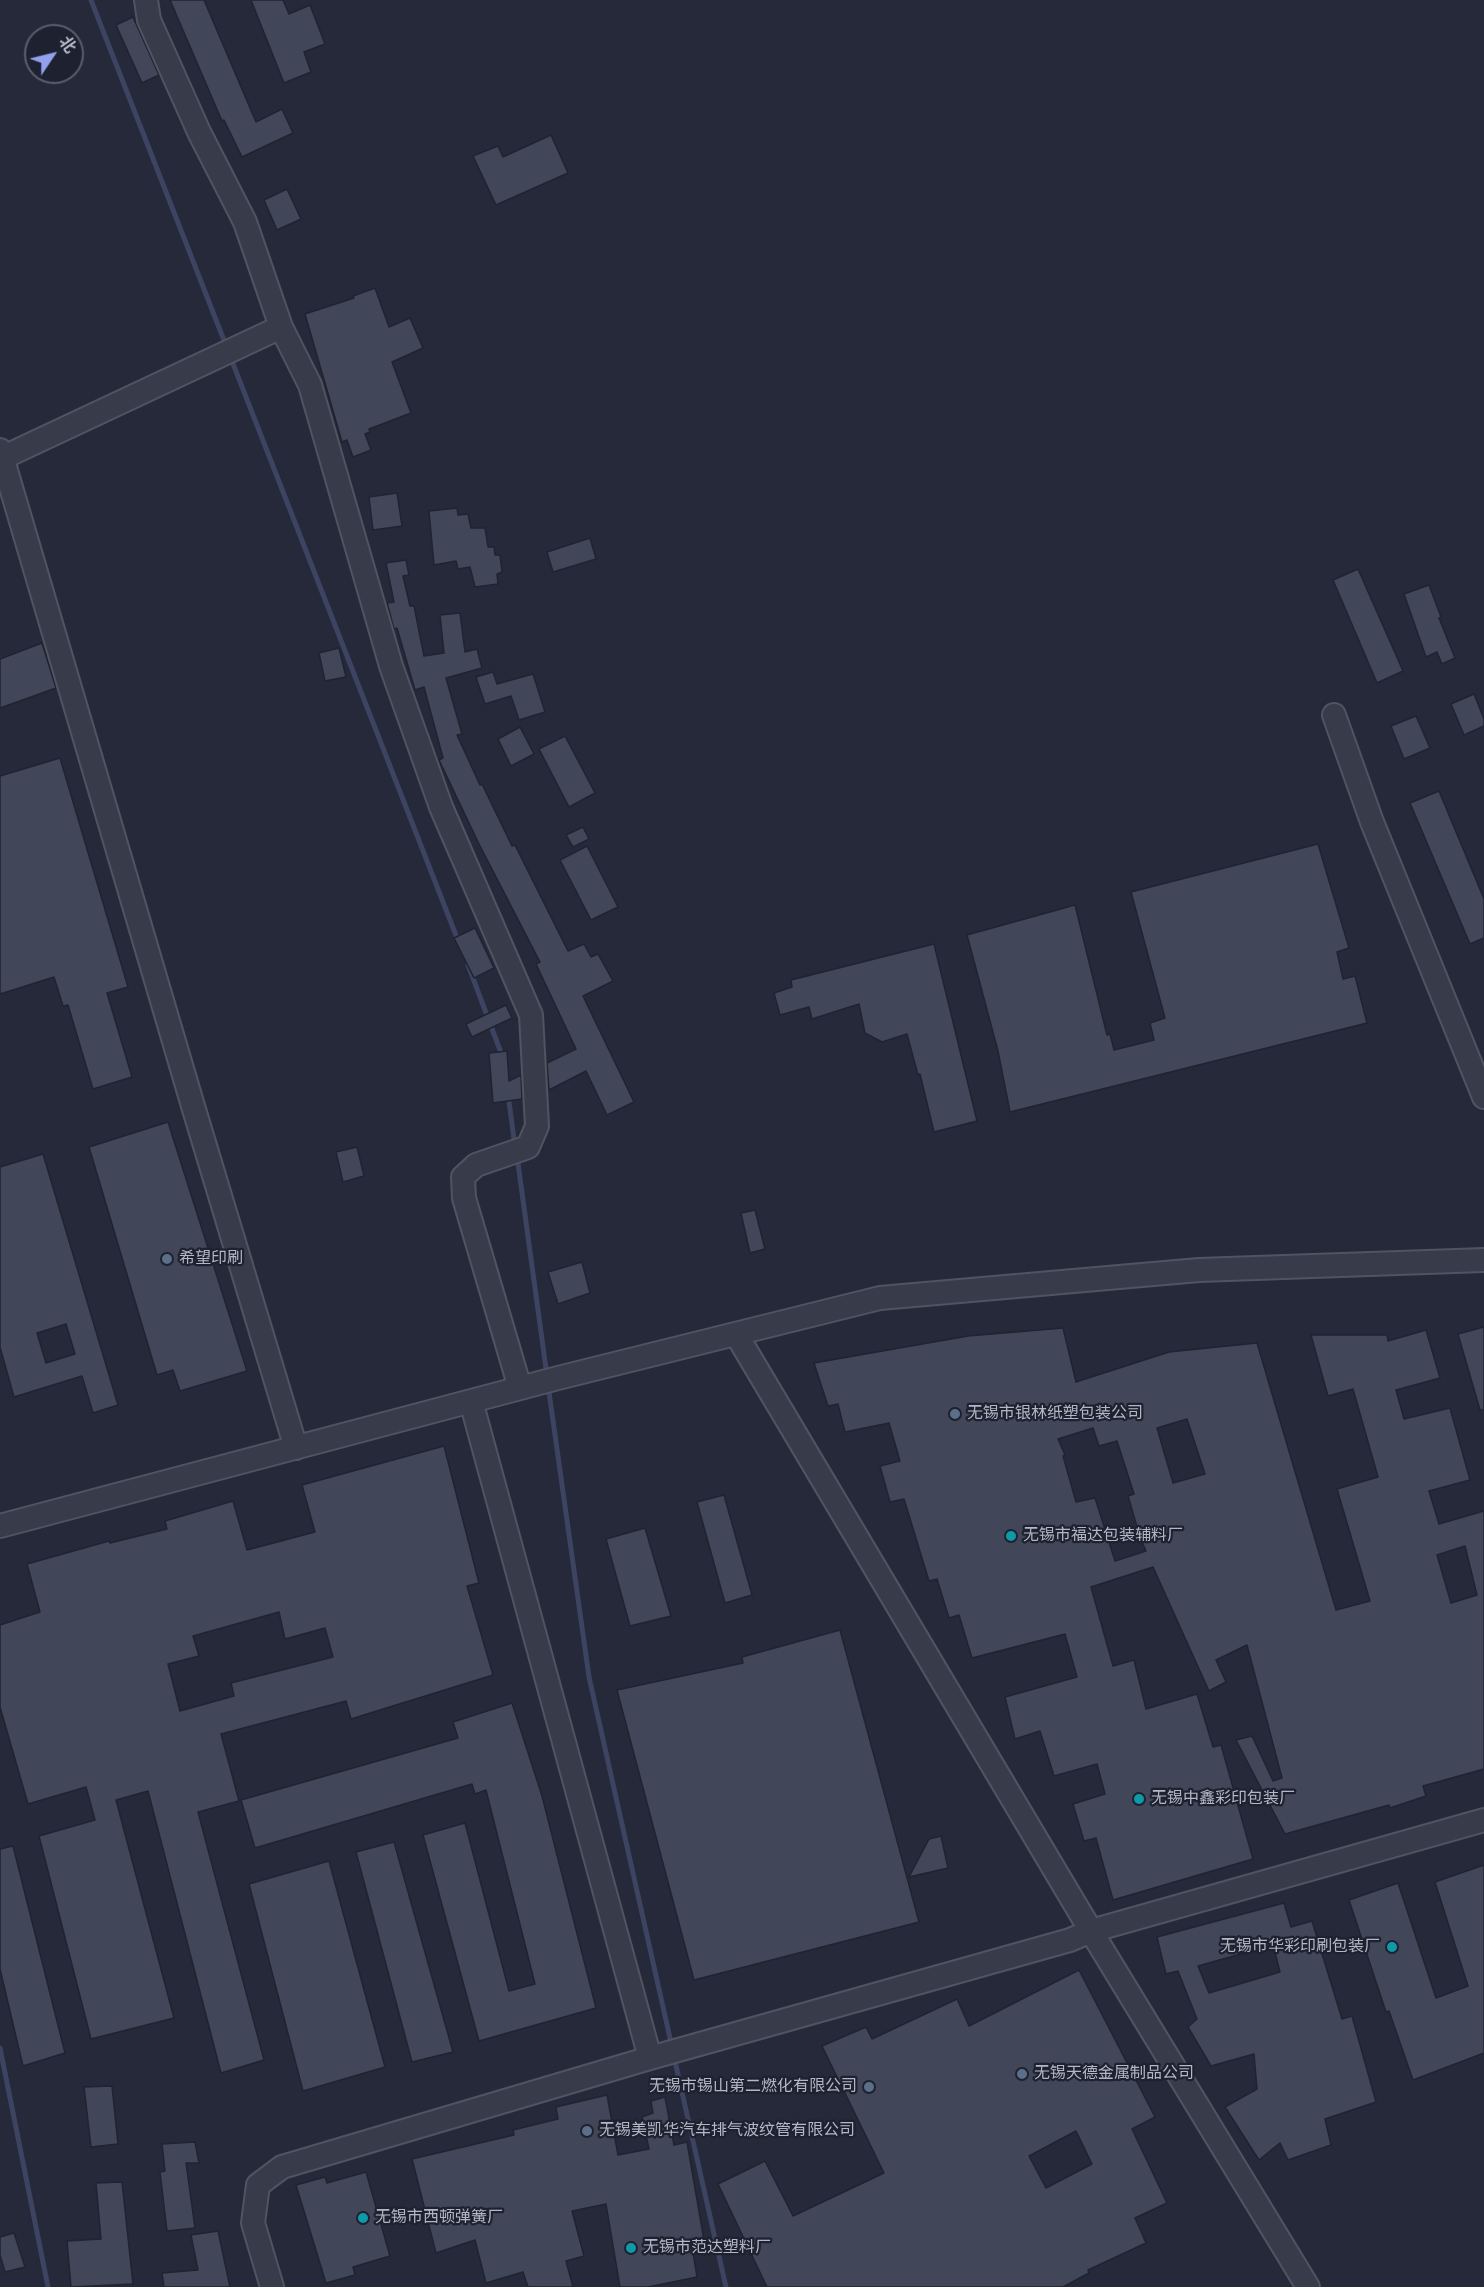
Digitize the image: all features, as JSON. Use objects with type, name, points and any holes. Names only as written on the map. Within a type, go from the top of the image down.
[{"type":"street","points":[[146,0],[149,20],[199,132],[245,222],[281,327],[310,386],[391,666],[441,807],[531,1015],[537,1126],[528,1147],[476,1166],[463,1177],[464,1198],[528,1386]]},
{"type":"street","points":[[281,327],[1,454],[296,1448]]},
{"type":"street","points":[[1334,715],[1372,822],[1484,1097]]},
{"type":"street","points":[[0,1526],[558,1378],[880,1298],[1199,1270],[1484,1260]]},
{"type":"street","points":[[736,1334],[1090,1931],[1308,2287]]},
{"type":"street","points":[[471,1401],[655,2056]]},
{"type":"street","points":[[272,2287],[253,2223],[258,2185],[282,2167],[655,2056],[1070,1940],[1090,1931],[1484,1820]]},
{"type":"building","points":[[170,0],[204,0],[256,122],[282,109],[293,133],[242,157],[224,120],[222,121]]},
{"type":"building","points":[[251,0],[283,0],[289,14],[310,5],[325,44],[304,52],[311,72],[284,83]]},
{"type":"building","points":[[133,17],[159,75],[142,83],[116,25]]},
{"type":"building","points":[[551,135],[568,173],[496,205],[473,156],[498,146],[503,157]]},
{"type":"building","points":[[287,189],[301,219],[277,230],[264,200]]},
{"type":"building","points":[[375,288],[389,327],[410,318],[423,348],[392,362],[411,413],[369,429],[370,432],[365,434],[371,450],[353,457],[347,440],[342,442],[305,314],[354,298],[353,296]]},
{"type":"building","points":[[397,493],[402,526],[373,530],[369,497]]},
{"type":"building","points":[[457,508],[458,515],[468,514],[471,528],[485,528],[488,547],[494,547],[495,555],[500,555],[502,572],[497,574],[498,584],[475,587],[470,567],[458,569],[456,561],[434,565],[429,511]]},
{"type":"building","points":[[590,538],[596,559],[553,572],[547,552]]},
{"type":"building","points":[[406,560],[409,575],[403,576],[410,606],[414,606],[424,656],[444,653],[440,615],[460,613],[465,652],[477,649],[482,668],[446,678],[462,734],[457,735],[480,785],[482,784],[512,846],[515,845],[568,951],[584,944],[591,957],[598,954],[613,981],[583,996],[634,1102],[607,1115],[586,1071],[549,1090],[547,1063],[576,1049],[536,964],[540,962],[439,760],[443,758],[424,687],[415,690],[397,628],[394,629],[387,603],[394,602],[386,563]]},
{"type":"building","points":[[1358,569],[1403,671],[1377,683],[1333,580]]},
{"type":"building","points":[[1429,585],[1455,658],[1442,664],[1437,652],[1426,657],[1404,594]]},
{"type":"building","points":[[42,643],[56,688],[0,708],[0,659]]},
{"type":"building","points":[[339,648],[346,677],[325,681],[319,653]]},
{"type":"building","points":[[493,672],[497,684],[533,674],[545,712],[519,720],[511,696],[485,704],[476,677]]},
{"type":"building","points":[[1474,694],[1484,719],[1484,726],[1464,735],[1451,704]]},
{"type":"building","points":[[1416,716],[1430,748],[1404,759],[1391,726]]},
{"type":"building","points":[[520,727],[534,754],[511,766],[498,739]]},
{"type":"building","points":[[565,736],[595,793],[569,807],[539,749]]},
{"type":"building","points":[[60,758],[128,987],[107,993],[132,1077],[93,1089],[68,1005],[63,1006],[54,977],[0,994],[0,776]]},
{"type":"building","points":[[1439,791],[1484,899],[1484,938],[1470,944],[1410,803]]},
{"type":"building","points":[[583,827],[589,839],[573,847],[566,835]]},
{"type":"building","points":[[1318,844],[1349,948],[1337,952],[1343,979],[1355,976],[1367,1023],[1010,1112],[998,1051],[967,935],[1075,905],[1107,1035],[1110,1034],[1114,1050],[1154,1040],[1150,1023],[1165,1018],[1131,892]]},
{"type":"building","points":[[587,846],[618,907],[591,920],[560,860]]},
{"type":"building","points":[[475,928],[494,968],[474,978],[454,938]]},
{"type":"building","points":[[934,944],[977,1121],[934,1132],[920,1074],[918,1075],[907,1034],[882,1042],[865,1033],[859,1004],[812,1019],[809,1007],[780,1015],[774,993],[792,987],[791,980]]},
{"type":"building","points":[[506,1005],[512,1018],[472,1037],[466,1024]]},
{"type":"building","points":[[507,1051],[509,1081],[521,1075],[522,1099],[493,1103],[489,1053]]},
{"type":"building","name":"希望印刷","points":[[168,1122],[247,1371],[180,1391],[173,1370],[157,1375],[89,1147]]},
{"type":"building","points":[[357,1147],[364,1176],[343,1182],[336,1152]]},
{"type":"building","points":[[43,1154],[118,1405],[93,1413],[82,1376],[14,1397],[0,1347],[0,1167]],"holes":[[[66,1324],[75,1354],[46,1363],[37,1333]]]},
{"type":"building","points":[[755,1210],[765,1249],[750,1253],[741,1213]]},
{"type":"building","points":[[582,1262],[590,1293],[558,1304],[548,1272]]},
{"type":"building","points":[[1484,1327],[1484,1410],[1480,1410],[1458,1334]]},
{"type":"building","points":[[1063,1328],[1076,1382],[1169,1352],[1257,1343],[1336,1610],[1370,1601],[1337,1489],[1378,1477],[1353,1389],[1328,1396],[1311,1335],[1387,1335],[1388,1341],[1426,1330],[1440,1378],[1396,1390],[1404,1419],[1450,1408],[1470,1480],[1429,1491],[1439,1524],[1484,1511],[1484,1769],[1423,1786],[1426,1796],[1390,1808],[1389,1805],[1285,1834],[1236,1740],[1252,1736],[1273,1781],[1282,1778],[1247,1645],[1216,1660],[1226,1682],[1209,1691],[1153,1567],[1091,1587],[1113,1666],[1134,1660],[1146,1709],[1197,1694],[1213,1747],[1221,1745],[1253,1859],[1113,1900],[1096,1838],[1084,1841],[1073,1804],[1105,1794],[1097,1764],[1054,1776],[1040,1731],[1015,1739],[1005,1697],[1077,1677],[1065,1634],[972,1658],[959,1615],[949,1618],[937,1579],[929,1581],[904,1499],[890,1502],[880,1466],[900,1461],[889,1423],[845,1432],[838,1404],[828,1406],[814,1363],[968,1336]],"holes":[[[1187,1419],[1205,1474],[1173,1483],[1157,1428]],[[1093,1428],[1099,1446],[1117,1441],[1134,1494],[1128,1496],[1146,1551],[1115,1561],[1095,1498],[1076,1502],[1063,1456],[1065,1455],[1058,1439]],[[1465,1546],[1477,1595],[1451,1603],[1437,1555]]]},
{"type":"building","points":[[444,1446],[479,1583],[467,1586],[493,1675],[351,1719],[346,1701],[221,1734],[239,1801],[198,1812],[264,2060],[221,2073],[148,1791],[116,1800],[174,2018],[91,2039],[39,1836],[95,1820],[86,1787],[28,1804],[0,1707],[0,1625],[40,1612],[27,1564],[109,1541],[110,1543],[167,1529],[165,1521],[233,1501],[247,1550],[315,1532],[302,1485]],"holes":[[[279,1612],[285,1639],[325,1628],[333,1657],[231,1683],[234,1696],[180,1711],[168,1664],[199,1656],[193,1636]]]},
{"type":"building","points":[[724,1495],[752,1595],[725,1603],[697,1502]]},
{"type":"building","points":[[645,1528],[671,1616],[630,1626],[606,1539]]},
{"type":"building","points":[[840,1630],[919,1922],[694,1980],[617,1690],[743,1663],[742,1657]]},
{"type":"building","points":[[512,1703],[542,1796],[596,2008],[479,2041],[423,1835],[465,1823],[509,1991],[535,1984],[486,1790],[475,1794],[472,1784],[255,1848],[241,1800],[458,1738],[453,1722]]},
{"type":"building","points":[[941,1836],[948,1868],[909,1877],[929,1839]]},
{"type":"building","points":[[394,1842],[453,2052],[412,2062],[356,1852]]},
{"type":"building","points":[[13,1846],[65,2053],[23,2066],[0,1969],[0,1849]]},
{"type":"building","points":[[329,1861],[385,2067],[303,2091],[249,1884]]},
{"type":"building","points":[[1484,1865],[1484,2053],[1413,2080],[1389,2011],[1386,2012],[1349,1900],[1398,1883],[1436,1998],[1468,1986],[1435,1882]]},
{"type":"building","points":[[1284,1903],[1291,1927],[1312,1921],[1342,2019],[1352,2016],[1376,2102],[1325,2119],[1331,2145],[1288,2160],[1280,2143],[1259,2160],[1225,2107],[1257,2089],[1254,2054],[1211,2066],[1188,2027],[1197,2019],[1178,1971],[1166,1974],[1157,1937]],"holes":[[[1273,1945],[1280,1972],[1209,1993],[1198,1966]]]},
{"type":"building","points":[[1079,1970],[1155,2117],[1132,2129],[1167,2203],[1135,2218],[1146,2243],[1088,2270],[1089,2273],[1063,2287],[767,2287],[718,2184],[765,2161],[793,2216],[884,2173],[822,2046],[866,2027],[872,2039],[957,1999],[969,2026]],"holes":[[[1076,2131],[1092,2164],[1046,2188],[1029,2156]]]},
{"type":"building","points":[[112,2086],[118,2144],[91,2147],[84,2087]]},
{"type":"building","points":[[607,2095],[618,2155],[649,2149],[642,2117],[653,2113],[651,2101],[665,2097],[674,2145],[687,2142],[704,2240],[691,2241],[697,2277],[648,2287],[620,2287],[606,2204],[572,2211],[584,2256],[566,2261],[573,2287],[528,2287],[523,2272],[486,2283],[475,2240],[436,2253],[412,2159],[514,2135],[513,2130],[558,2119],[556,2107]]},
{"type":"building","points":[[195,2142],[199,2163],[186,2163],[195,2228],[167,2231],[160,2172],[165,2171],[162,2144]]},
{"type":"building","points":[[366,2172],[390,2256],[353,2267],[355,2275],[326,2283],[296,2185],[325,2177],[327,2183]]},
{"type":"building","points":[[122,2182],[133,2284],[71,2287],[67,2241],[101,2239],[96,2183]]},
{"type":"building","points":[[218,2231],[230,2287],[164,2287],[162,2273],[198,2270],[191,2235]]},
{"type":"building","points":[[14,2233],[25,2267],[5,2272],[0,2255],[0,2237]]},
{"type":"waterway","points":[[91,0],[227,348]]},
{"type":"waterway","points":[[230,356],[459,943]]},
{"type":"waterway","points":[[468,965],[503,1058]]},
{"type":"waterway","points":[[508,1094],[515,1147]]},
{"type":"waterway","points":[[517,1156],[547,1376]]},
{"type":"waterway","points":[[548,1385],[589,1677],[672,2047]]},
{"type":"waterway","points":[[0,2048],[48,2287]]},
{"type":"waterway","points":[[674,2057],[726,2287]]},
{"type":"place","name":"希望印刷","points":[[167,1259]]},
{"type":"place","name":"无锡市银林纸塑包装公司","points":[[955,1414]]},
{"type":"place","name":"无锡市福达包装辅料厂","points":[[1011,1536]]},
{"type":"place","name":"无锡中鑫彩印包装厂","points":[[1139,1799]]},
{"type":"place","name":"无锡市华彩印刷包装厂","points":[[1392,1947]]},
{"type":"place","name":"无锡天德金属制品公司","points":[[1022,2074]]},
{"type":"place","name":"无锡市锡山第二燃化有限公司","points":[[869,2087]]},
{"type":"place","name":"无锡美凯华汽车排气波纹管有限公司","points":[[587,2131]]},
{"type":"place","name":"无锡市西顿弹簧厂","points":[[363,2218]]},
{"type":"place","name":"无锡市范达塑料厂","points":[[631,2248]]}]
